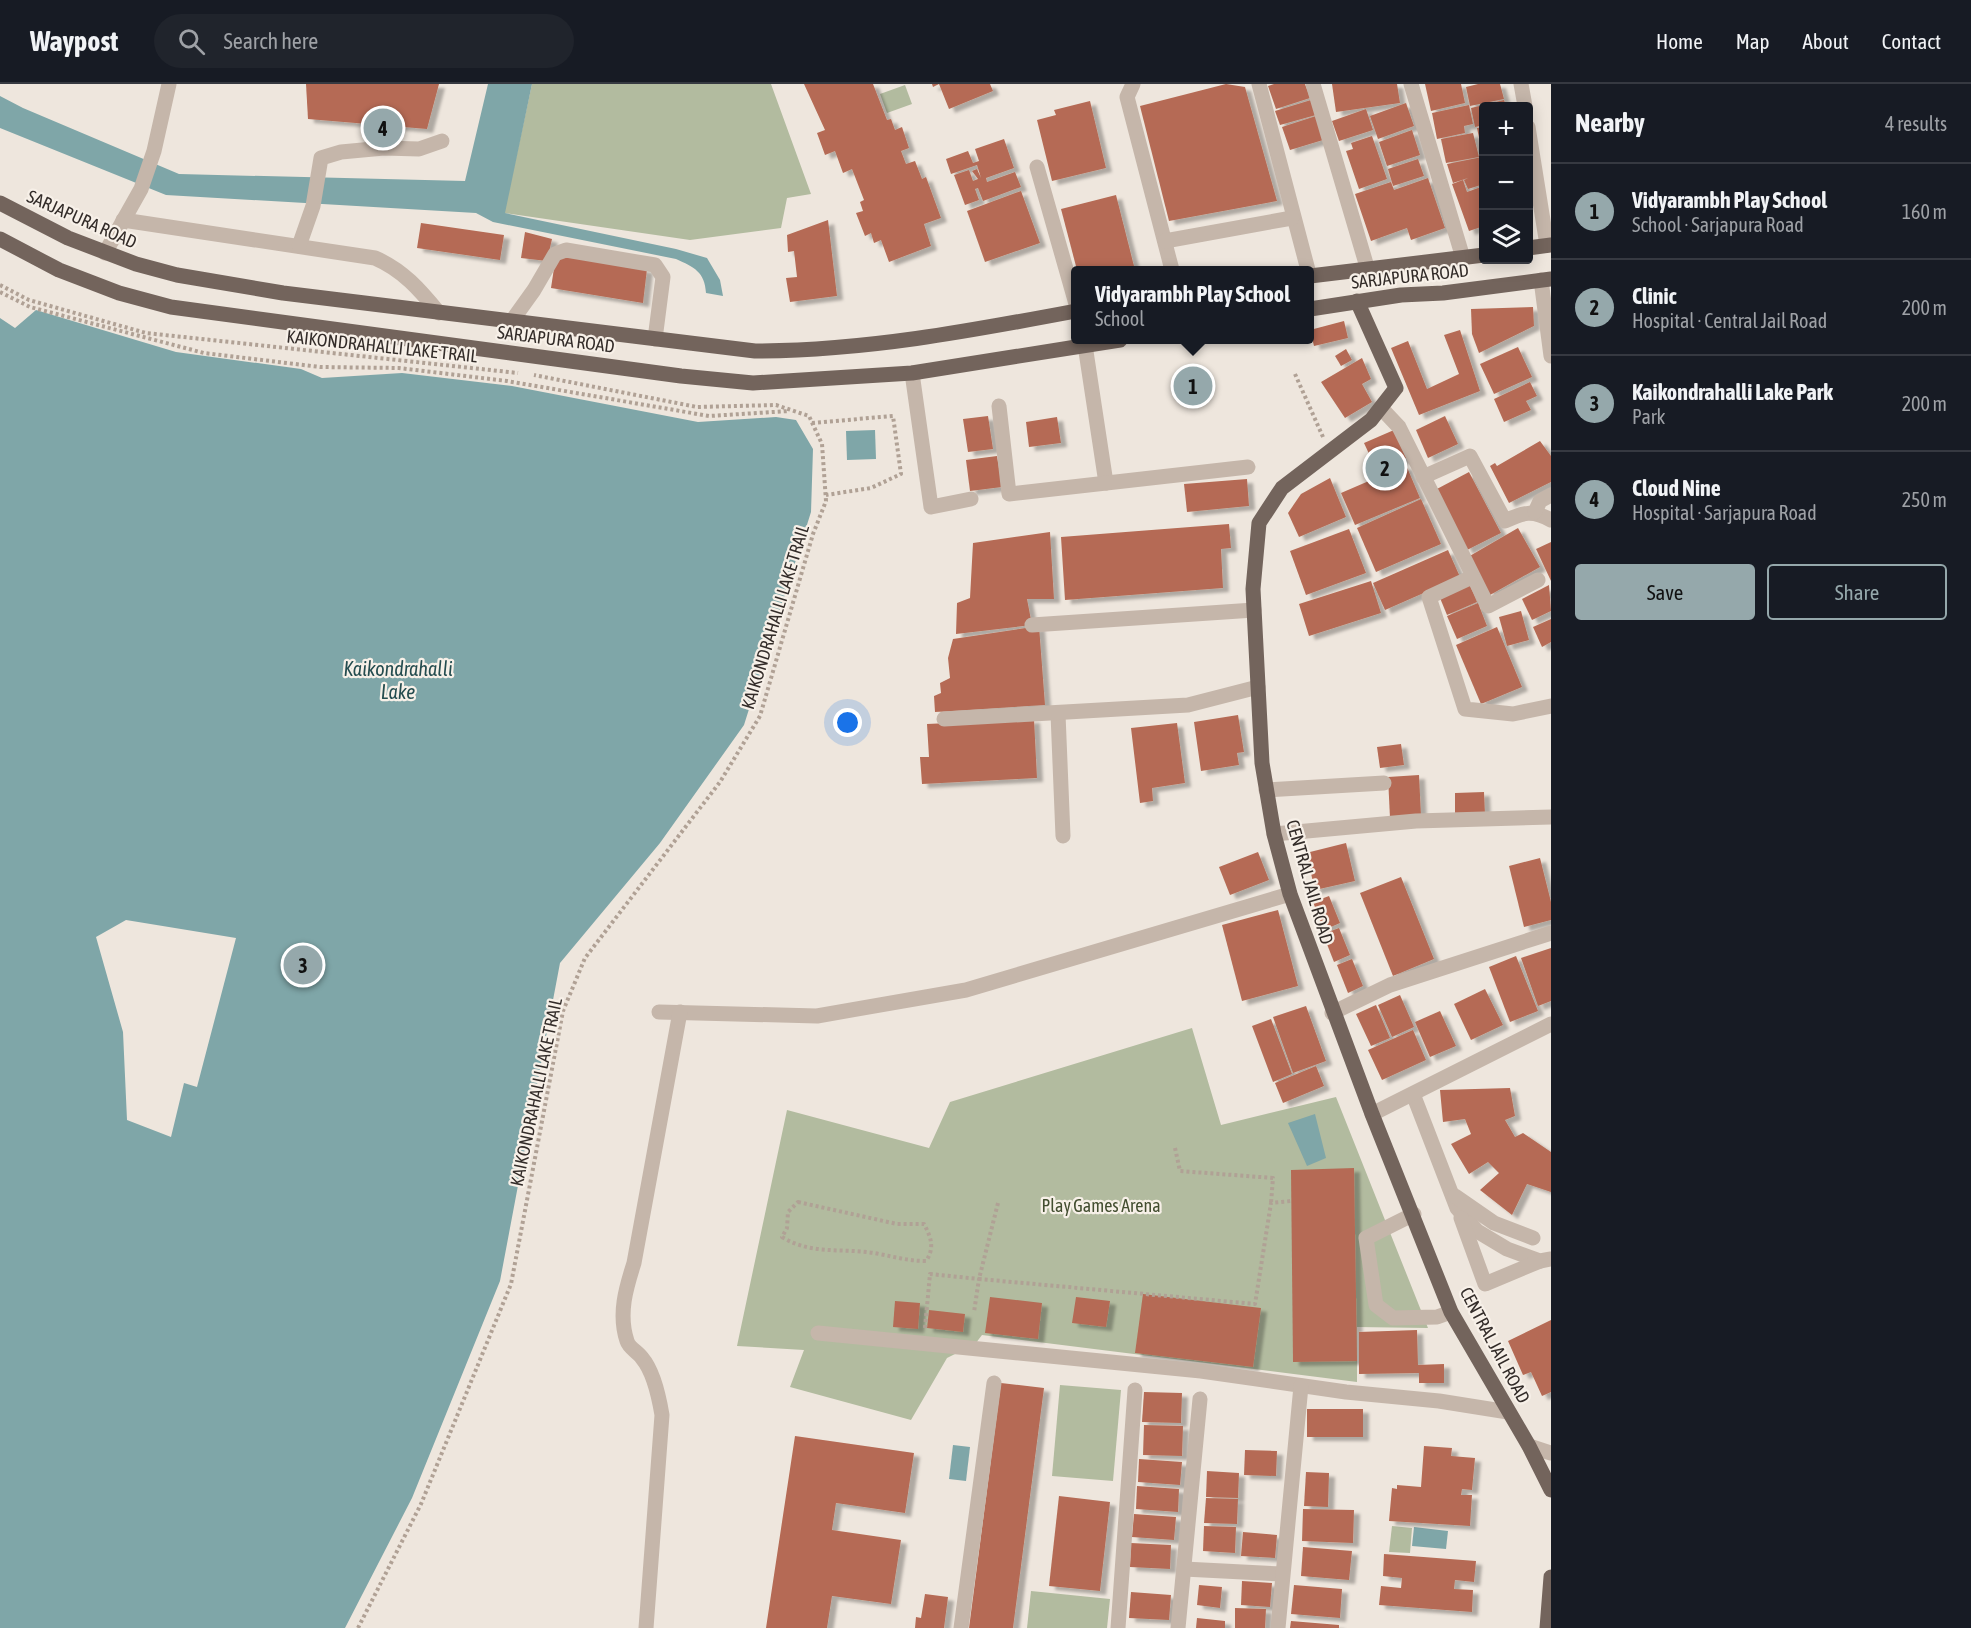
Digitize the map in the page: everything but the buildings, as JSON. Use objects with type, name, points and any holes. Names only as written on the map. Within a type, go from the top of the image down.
[{"type":"main road","name":"SARJAPURA ROAD","points":[[0,203],[68,238],[105,253],[177,275],[207,281],[439,313],[755,351],[823,351],[979,330],[1071,312]]},
{"type":"main road","name":"SARJAPURA ROAD","points":[[0,239],[59,270],[119,292],[171,307],[681,376],[753,383],[912,373],[1091,344]]},
{"type":"main road","points":[[1533,247],[1549,245]]},
{"type":"main road","name":"SARJAPURA ROAD","points":[[1314,275],[1368,267],[1479,256]]},
{"type":"main road","name":"SARJAPURA ROAD","points":[[1314,308],[1357,301],[1443,293],[1546,279]]},
{"type":"main road","name":"CENTRAL JAIL ROAD","points":[[1357,301],[1396,388],[1371,420],[1282,488],[1259,523],[1253,589],[1262,763],[1266,790],[1274,834],[1290,894],[1332,1013],[1414,1214],[1451,1312],[1529,1446],[1551,1491]]},
{"type":"main road","points":[[1547,1628],[1551,1577]]},
{"type":"street","points":[[105,253],[141,189],[154,151],[169,84]]},
{"type":"street","points":[[1133,84],[1127,97],[1171,266]]},
{"type":"street","points":[[1259,84],[1292,218],[1307,266]]},
{"type":"street","points":[[1313,84],[1368,267]]},
{"type":"street","points":[[1411,84],[1463,258]]},
{"type":"street","points":[[1521,84],[1524,102]]},
{"type":"street","points":[[299,246],[313,206],[316,176],[321,158],[341,153],[384,148],[419,149],[442,141]]},
{"type":"street","points":[[1533,155],[1549,245]]},
{"type":"street","points":[[1037,167],[1071,286]]},
{"type":"street","points":[[1165,241],[1292,218]]},
{"type":"street","points":[[123,220],[375,258],[392,265],[414,284],[439,313]]},
{"type":"street","points":[[511,322],[555,254],[566,250],[655,265],[660,269],[663,277],[655,339]]},
{"type":"street","points":[[1546,279],[1551,356]]},
{"type":"street","points":[[1085,345],[1106,483]]},
{"type":"street","points":[[912,373],[931,507],[971,499]]},
{"type":"street","points":[[999,406],[1009,494],[1248,467]]},
{"type":"street","points":[[1381,408],[1399,427],[1488,606],[1538,580]]},
{"type":"street","points":[[1423,477],[1470,456],[1505,521],[1522,513],[1535,512],[1551,520]]},
{"type":"street","points":[[1535,512],[1540,501],[1551,495]]},
{"type":"street","points":[[1472,577],[1429,597],[1465,709],[1514,714],[1551,706]]},
{"type":"street","points":[[1032,625],[1254,610]]},
{"type":"street","points":[[944,719],[1188,705],[1258,687]]},
{"type":"street","points":[[1058,714],[1063,836]]},
{"type":"street","points":[[1266,790],[1384,783]]},
{"type":"street","points":[[1274,834],[1416,821],[1551,817]]},
{"type":"street","points":[[659,1012],[816,1016],[966,990],[1290,894]]},
{"type":"street","points":[[1332,1013],[1390,985],[1551,933]]},
{"type":"street","points":[[646,1628],[662,1415],[659,1398],[644,1359],[627,1343],[623,1310],[624,1293],[634,1263],[680,1012]]},
{"type":"street","points":[[1372,1114],[1551,1024]]},
{"type":"street","points":[[1413,1094],[1485,1284],[1545,1260]]},
{"type":"street","points":[[1455,1201],[1494,1223],[1533,1238]]},
{"type":"street","points":[[1455,1201],[1477,1231],[1507,1249],[1545,1260]]},
{"type":"street","points":[[1414,1214],[1366,1239],[1377,1305],[1393,1318],[1437,1317],[1451,1312]]},
{"type":"street","points":[[818,1333],[1201,1371],[1508,1412]]},
{"type":"street","points":[[961,1628],[994,1383]]},
{"type":"street","points":[[1278,1628],[1281,1574],[1301,1386]]},
{"type":"street","points":[[1118,1628],[1135,1390]]},
{"type":"street","points":[[1178,1628],[1200,1399]]},
{"type":"street","points":[[1529,1446],[1551,1453]]},
{"type":"street","points":[[1184,1569],[1281,1574]]},
{"type":"path","name":"KAIKONDRAHALLI LAKE TRAIL","points":[[0,285],[30,300],[146,333],[530,375],[697,407],[776,405],[809,416],[822,444],[826,501],[813,534],[760,716],[720,782],[585,958],[563,1011],[511,1284],[421,1504],[358,1628]]},
{"type":"path","points":[[0,292],[30,307],[204,352],[320,367],[399,368],[507,381],[709,416],[793,411]]},
{"type":"path","points":[[1295,374],[1330,451]]},
{"type":"path","points":[[812,423],[893,416],[901,474],[871,488],[826,495]]},
{"type":"path","points":[[923,1344],[930,1274],[1255,1304],[1273,1178],[1180,1170],[1175,1148]]},
{"type":"path","points":[[1271,1203],[1291,1201]]},
{"type":"path","points":[[798,1202],[897,1224],[924,1224],[932,1245],[926,1261],[904,1261],[879,1254],[798,1247],[782,1237],[787,1228],[788,1212],[798,1202]]},
{"type":"path","points":[[974,1312],[979,1279],[998,1203]]},
{"type":"green space","points":[[532,84],[771,84],[811,194],[787,198],[781,228],[690,240],[504,213]]},
{"type":"green space","points":[[905,85],[912,104],[887,113],[880,94]]},
{"type":"green space","name":"Play Games Arena","points":[[1192,1028],[1221,1125],[1336,1097],[1428,1328],[1357,1327],[1357,1382],[982,1335],[969,1352],[959,1352],[947,1358],[911,1420],[790,1387],[804,1350],[737,1346],[787,1110],[929,1148],[950,1102]]},
{"type":"green space","points":[[1060,1385],[1121,1390],[1113,1481],[1052,1476]]},
{"type":"green space","points":[[1392,1526],[1412,1528],[1410,1553],[1389,1552]]},
{"type":"green space","points":[[1031,1591],[1110,1599],[1107,1628],[1027,1628]]},
{"type":"water","points":[[488,84],[532,84],[505,213],[676,249],[707,258],[720,280],[723,296],[706,293],[701,275],[676,259],[493,222],[476,213],[166,195],[0,128],[0,96],[23,108],[179,174],[465,181]]},
{"type":"water","name":"Kaikondrahalli Lake","points":[[36,310],[176,352],[301,369],[322,378],[402,373],[512,386],[698,422],[776,417],[796,420],[813,449],[811,512],[744,725],[660,843],[560,963],[500,1281],[412,1498],[345,1628],[0,1628],[0,318],[15,328]],"holes":[[[126,920],[236,938],[197,1087],[184,1083],[171,1137],[127,1120],[123,1032],[96,937]]]},
{"type":"water","points":[[875,430],[876,459],[847,460],[846,431]]},
{"type":"water","points":[[1315,1114],[1326,1158],[1307,1166],[1288,1123]]},
{"type":"water","points":[[953,1445],[970,1447],[966,1481],[949,1479]]},
{"type":"water","points":[[1414,1527],[1448,1531],[1446,1549],[1412,1546]]},
{"type":"place","name":"Cloud Nine","points":[[383,128]]},
{"type":"place","name":"Vidyarambh Play School","points":[[1193,386]]},
{"type":"place","name":"Clinic","points":[[1385,468]]},
{"type":"place","name":"Kaikondrahalli Lake Park","points":[[303,965]]}]
